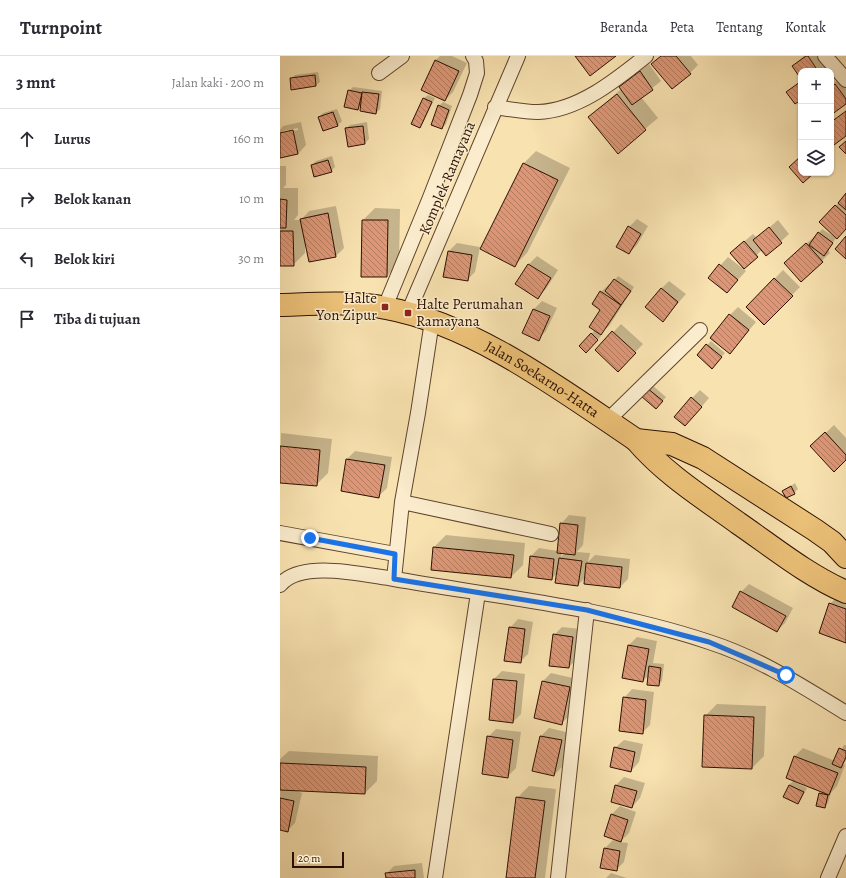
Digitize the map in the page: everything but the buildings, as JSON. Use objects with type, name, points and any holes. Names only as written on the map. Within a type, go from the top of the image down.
[{"type":"highway","name":"Jalan Soekarno-Hatta","points":[[280,305],[340,304],[385,307],[432,321],[495,350],[636,440],[653,460],[702,498],[808,572],[846,592]]},
{"type":"highway","name":"Jalan Soekarno-Hatta","points":[[636,440],[672,444],[703,458],[815,530],[832,542],[846,557]]},
{"type":"street","points":[[379,73],[402,56]]},
{"type":"street","points":[[385,307],[470,95],[477,73],[476,61],[473,56]]},
{"type":"street","name":"Komplek Ramayana","points":[[408,313],[518,56]]},
{"type":"street","points":[[495,107],[539,112],[568,106],[602,88],[646,56]]},
{"type":"street","points":[[825,56],[846,80]]},
{"type":"street","points":[[394,579],[395,554],[402,502],[418,414],[432,321]]},
{"type":"street","points":[[607,421],[700,330]]},
{"type":"street","points":[[402,502],[551,534]]},
{"type":"street","points":[[280,533],[395,554]]},
{"type":"street","points":[[280,585],[292,576],[304,572],[317,571],[394,579],[587,610],[709,642],[731,650],[786,675],[846,713]]},
{"type":"street","points":[[435,878],[478,593]]},
{"type":"street","points":[[558,878],[587,610]]},
{"type":"street","points":[[828,878],[846,836]]},
{"type":"place","name":"Halte Yon Zipur","points":[[385,307]]},
{"type":"place","name":"Halte Perumahan Ramayana","points":[[408,313]]},
{"type":"route","points":[[310,538],[395,554],[394,579],[587,610],[709,642],[745,656],[786,675]]}]
